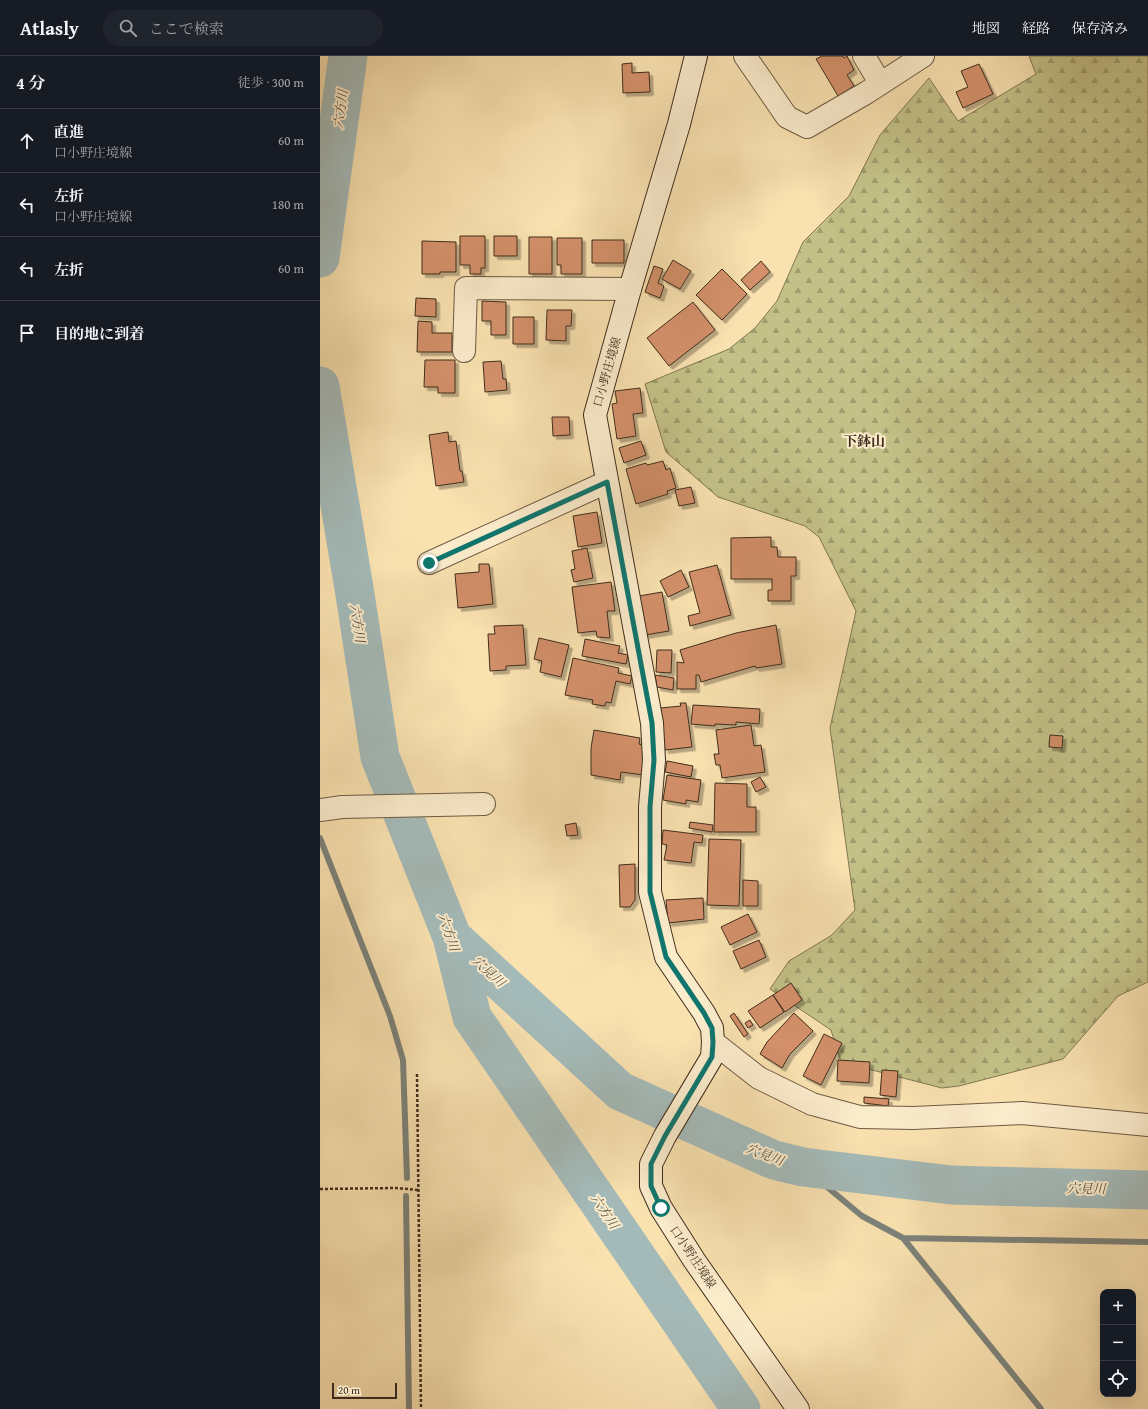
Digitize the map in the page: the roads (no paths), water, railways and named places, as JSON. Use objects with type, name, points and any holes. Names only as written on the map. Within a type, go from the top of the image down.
[{"type":"main road","name":"口小野庄境線","points":[[696,56],[679,124],[630,289],[595,415],[652,723],[654,760],[650,807],[650,892],[666,957],[704,1013],[712,1028],[712,1050],[651,1164],[651,1186],[661,1208],[694,1260],[798,1409]]},
{"type":"main road","points":[[745,56],[787,117],[807,128],[923,56]]},
{"type":"main road","points":[[864,56],[880,83]]},
{"type":"main road","points":[[464,351],[466,288],[630,289]]},
{"type":"main road","points":[[429,563],[607,482]]},
{"type":"main road","points":[[320,810],[342,807],[484,804]]},
{"type":"main road","points":[[712,1050],[759,1078],[812,1104],[860,1117],[913,1118],[1022,1113],[1148,1125]]},
{"type":"waterway","name":"六方川","points":[[320,258],[348,56]]},
{"type":"waterway","name":"六方川","points":[[320,386],[354,588],[380,757],[452,937],[472,1017],[741,1409]]},
{"type":"waterway","points":[[320,838],[390,1016],[403,1060],[407,1178]]},
{"type":"waterway","name":"穴見川","points":[[452,937],[620,1091],[774,1160],[803,1167],[951,1185],[1148,1190]]},
{"type":"waterway","points":[[803,1167],[862,1216],[903,1238],[1041,1409]]},
{"type":"waterway","points":[[406,1196],[409,1409]]},
{"type":"waterway","points":[[903,1238],[1148,1242]]},
{"type":"district","name":"下鉢山","points":[[864,441]]}]
